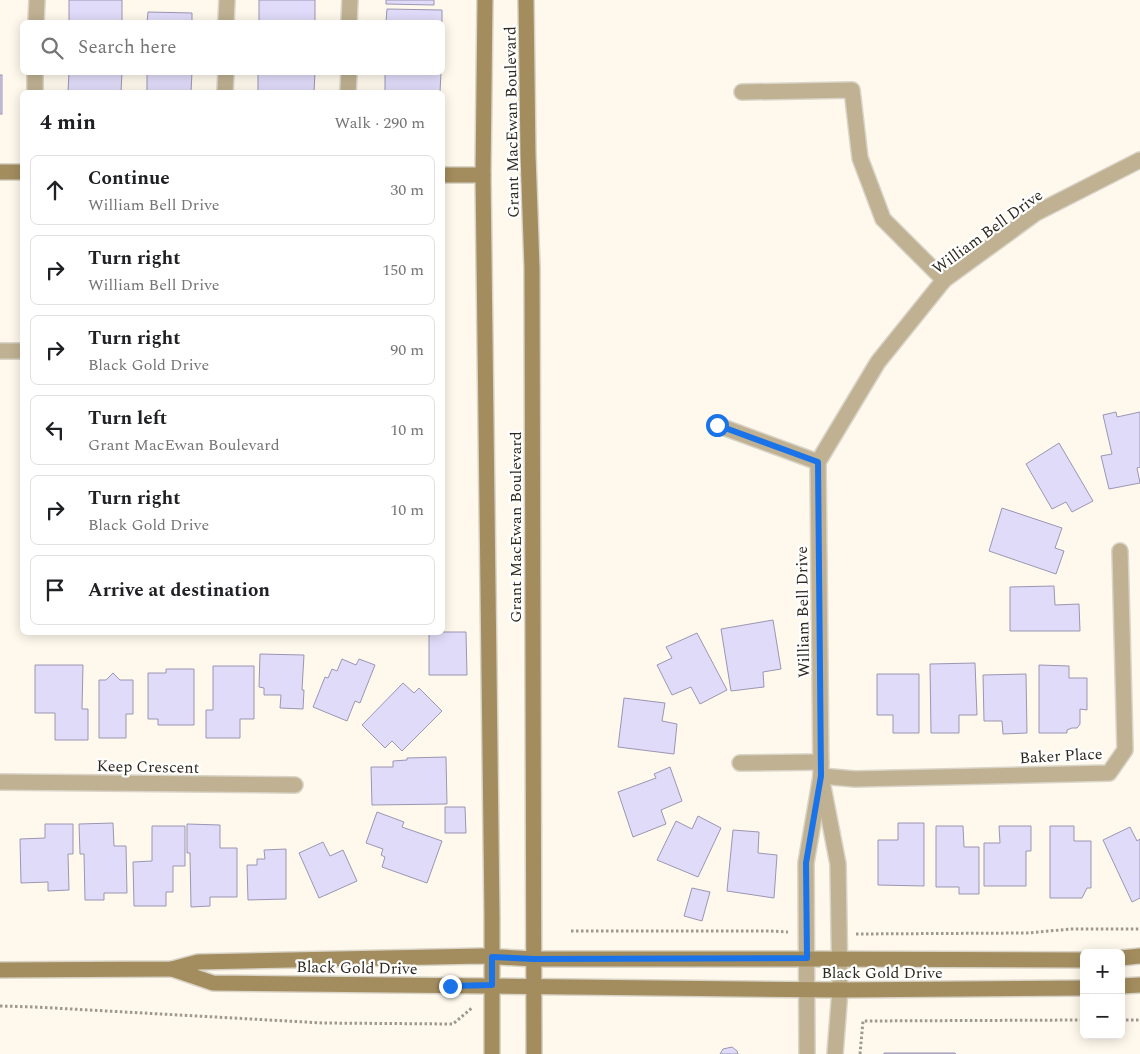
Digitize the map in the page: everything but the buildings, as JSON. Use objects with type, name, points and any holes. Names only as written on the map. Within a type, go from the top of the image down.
[{"type":"main road","name":"Grant MacEwan Boulevard","points":[[485,0],[483,175],[492,1054]]},
{"type":"main road","name":"Grant MacEwan Boulevard","points":[[526,0],[532,268],[534,1054]]},
{"type":"main road","points":[[0,172],[20,172]]},
{"type":"main road","points":[[445,175],[483,175]]},
{"type":"main road","name":"Black Gold Drive","points":[[0,970],[172,969],[198,962],[482,956],[534,959],[1080,960]]},
{"type":"main road","points":[[1125,958],[1140,956]]},
{"type":"main road","name":"Black Gold Drive","points":[[172,969],[213,983],[840,990],[1080,988]]},
{"type":"main road","points":[[1125,986],[1140,985]]},
{"type":"street","points":[[36,20],[37,0]]},
{"type":"street","points":[[226,20],[227,0]]},
{"type":"street","points":[[350,0],[350,20]]},
{"type":"street","points":[[35,75],[35,90]]},
{"type":"street","points":[[225,90],[226,75]]},
{"type":"street","points":[[348,75],[348,90]]},
{"type":"street","points":[[742,92],[852,90],[860,158],[883,219],[944,280]]},
{"type":"street","name":"William Bell Drive","points":[[835,1054],[840,990],[838,864],[821,769],[818,462],[878,362],[944,280],[1036,213],[1139,162]]},
{"type":"street","points":[[0,351],[20,351]]},
{"type":"street","points":[[717,425],[818,462]]},
{"type":"street","name":"Baker Place","points":[[821,769],[855,779],[1109,773],[1124,750],[1120,551]]},
{"type":"street","points":[[740,763],[821,769]]},
{"type":"street","name":"William Bell Drive","points":[[807,1054],[806,863],[821,769]]},
{"type":"street","name":"Keep Crescent","points":[[0,782],[295,785]]},
{"type":"path","points":[[0,1006],[323,1023],[453,1024],[474,1006]]},
{"type":"path","points":[[860,1054],[863,1021],[1080,1020]]},
{"type":"path","points":[[1125,1020],[1140,1020]]},
{"type":"route","points":[[450,986],[492,985],[492,957],[534,959],[807,958],[806,863],[821,776],[818,462],[717,425]]}]
